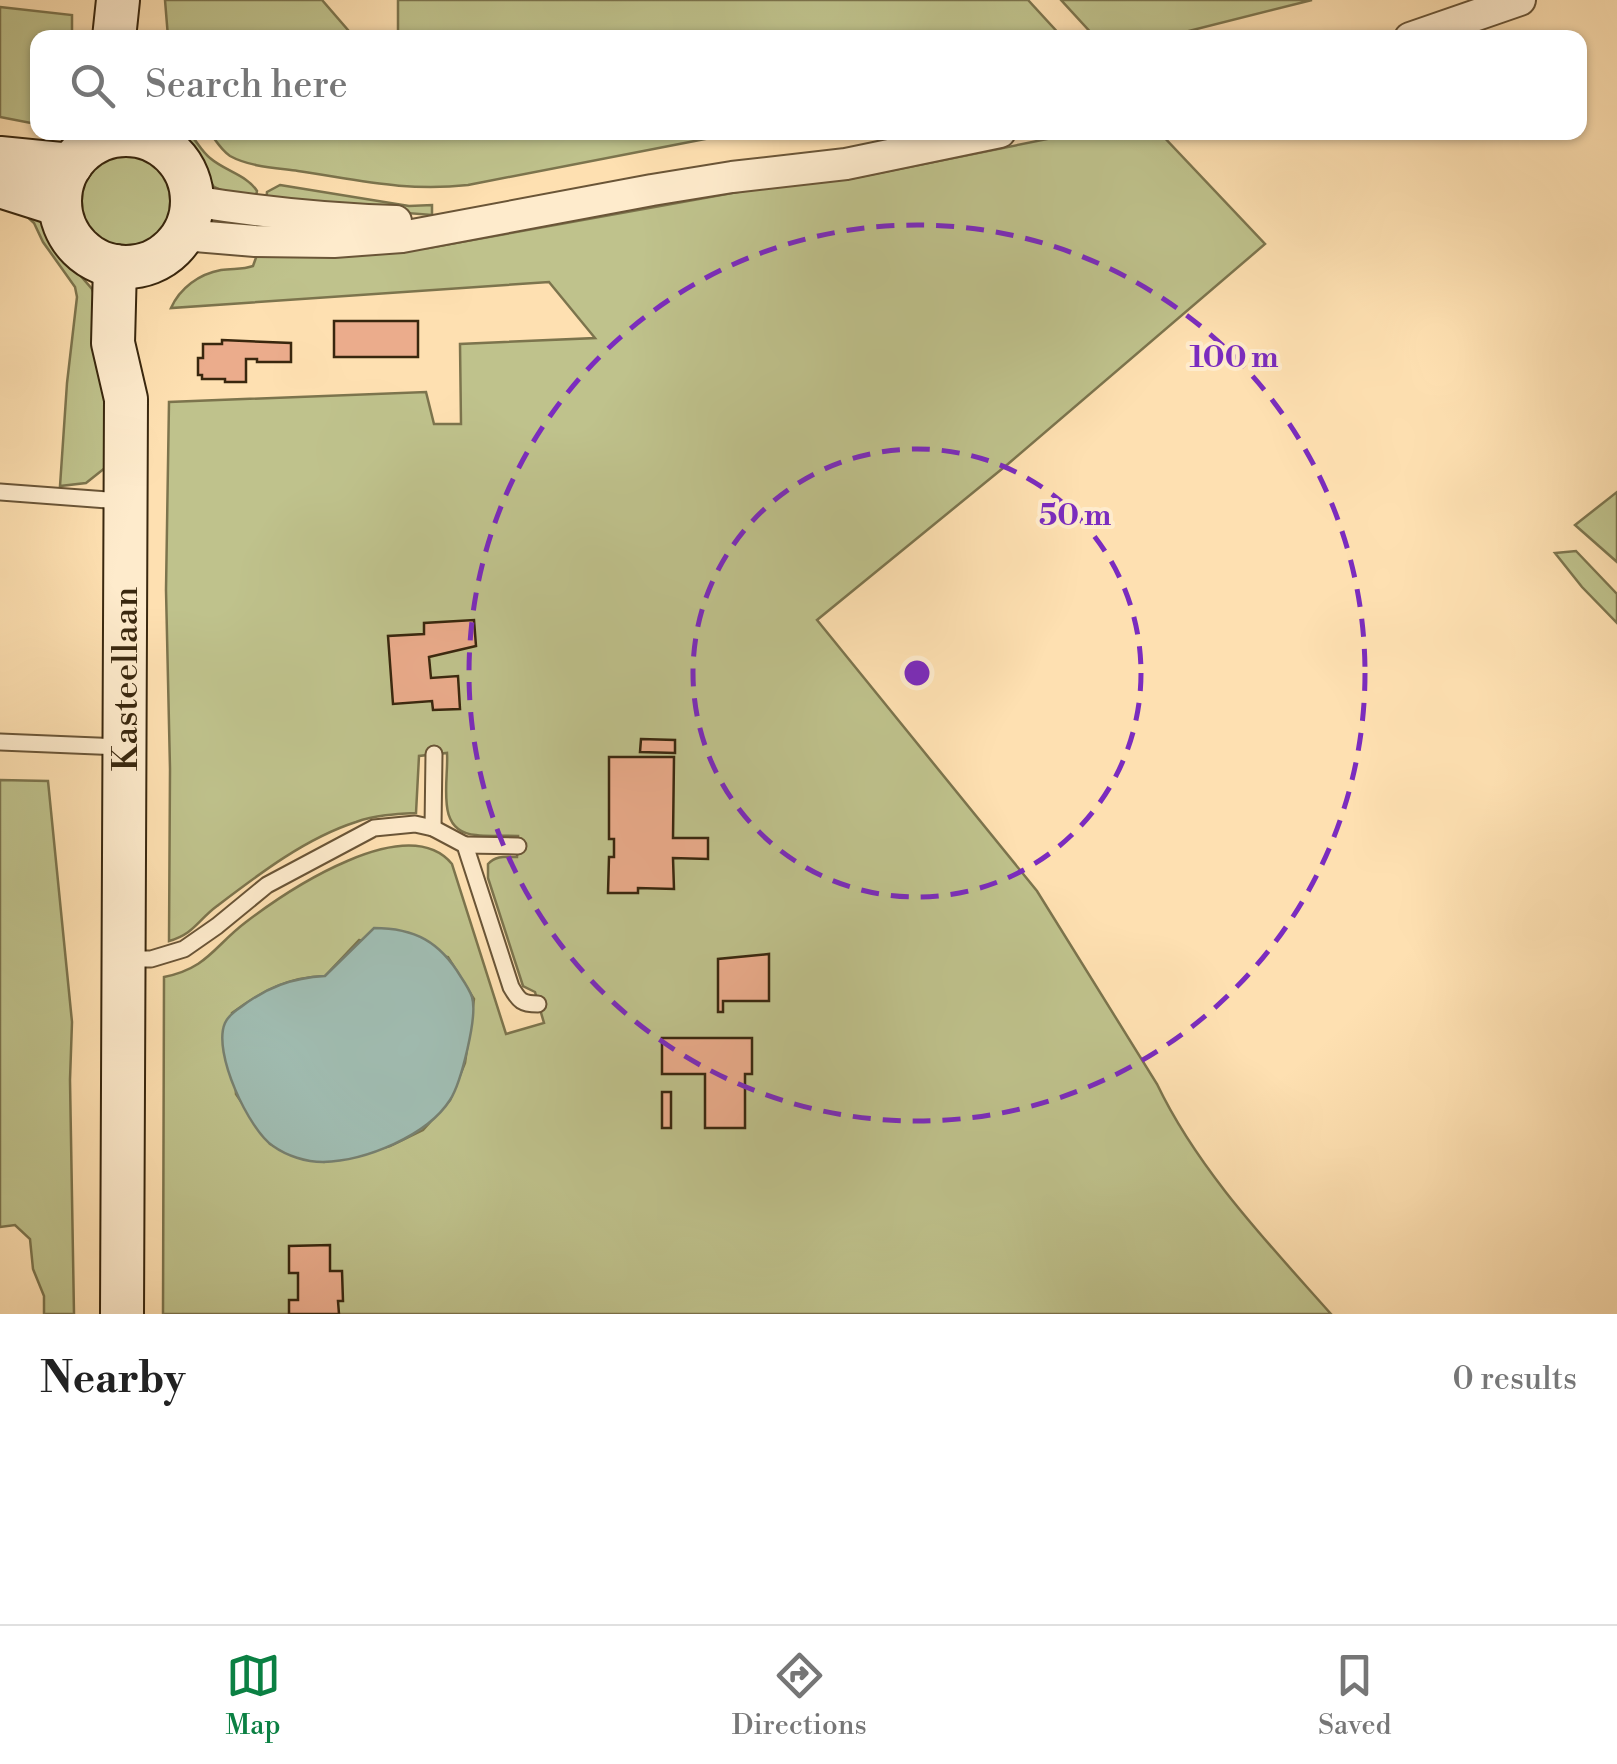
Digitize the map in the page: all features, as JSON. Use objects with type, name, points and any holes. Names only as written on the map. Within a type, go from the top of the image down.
[{"type":"street","points":[[115,30],[118,0]]},
{"type":"street","points":[[134,0],[137,30]]},
{"type":"street","points":[[1433,30],[1520,0]]},
{"type":"street","points":[[107,140],[81,153],[66,185],[62,220],[88,255],[128,266],[165,254],[188,218],[187,177],[164,148],[140,140]]},
{"type":"street","points":[[188,218],[261,212],[331,219],[474,224],[716,179],[846,164],[962,140]]},
{"type":"street","points":[[0,158],[66,185]]},
{"type":"street","points":[[0,186],[66,185]]},
{"type":"street","name":"Kasteellaan","points":[[122,1314],[126,399],[139,342],[128,266]]},
{"type":"lane","points":[[0,492],[126,501]]},
{"type":"lane","points":[[0,742],[125,747]]},
{"type":"lane","points":[[434,754],[434,828]]},
{"type":"lane","points":[[124,959],[151,958],[184,948],[267,885],[374,828],[415,824],[434,828],[465,845],[518,846]]},
{"type":"lane","points":[[465,845],[511,987],[524,1004],[538,1004]]},
{"type":"green space","points":[[165,0],[322,0],[348,30],[167,30]]},
{"type":"green space","points":[[398,0],[1028,0],[1056,30],[398,30]]},
{"type":"green space","points":[[1061,0],[1312,0],[1193,30],[1089,30]]},
{"type":"green space","points":[[0,7],[72,15],[72,30],[30,30],[30,123],[0,117]]},
{"type":"green space","points":[[177,140],[195,140],[210,158],[253,186],[257,191],[255,200],[214,187]]},
{"type":"green space","points":[[215,140],[700,140],[468,185],[424,187],[255,165],[222,149]]},
{"type":"green space","points":[[1042,140],[1167,140],[1265,244],[1008,464],[817,620],[1037,891],[1213,1176],[1331,1314],[163,1314],[164,977],[201,962],[246,922],[318,875],[378,850],[407,846],[432,850],[452,864],[506,1034],[544,1023],[535,992],[523,986],[488,878],[491,861],[517,857],[518,836],[476,835],[454,825],[446,804],[447,753],[419,756],[416,813],[371,818],[319,837],[266,870],[190,931],[169,941],[169,402],[426,392],[434,424],[461,424],[460,344],[595,338],[549,282],[171,308],[191,283],[221,270],[253,266],[258,252],[319,254],[428,248],[760,188],[854,178]],"holes":[[[359,940],[448,957],[474,999],[465,1063],[450,1100],[423,1130],[390,1146],[324,1162],[270,1144],[236,1094],[232,1013],[276,987],[325,976]]]},
{"type":"green space","points":[[127,146],[149,151],[167,163],[179,181],[184,203],[179,225],[167,243],[149,255],[127,260],[105,255],[87,243],[75,225],[70,203],[75,181],[87,163],[105,151]]},
{"type":"green space","points":[[280,185],[409,206],[432,205],[432,215],[266,202],[267,192]]},
{"type":"green space","points":[[22,212],[41,217],[59,251],[92,289],[101,316],[110,464],[86,483],[60,486],[75,287],[34,223]]},
{"type":"green space","points":[[1617,492],[1617,562],[1575,525]]},
{"type":"green space","points":[[1576,551],[1617,594],[1617,623],[1555,553]]},
{"type":"green space","points":[[0,780],[48,781],[72,1022],[74,1314],[44,1314],[44,1296],[33,1269],[30,1239],[15,1225],[0,1227]]},
{"type":"shaded area","points":[[374,928],[425,939],[453,965],[467,987],[472,997],[473,1019],[459,1079],[440,1113],[394,1144],[340,1161],[297,1158],[278,1150],[264,1137],[244,1108],[228,1070],[222,1036],[225,1023],[236,1010],[270,989],[325,976]]},
{"type":"building","points":[[334,321],[418,321],[418,357],[334,357]]},
{"type":"building","points":[[222,340],[291,343],[291,362],[246,359],[246,382],[202,379],[198,375],[198,358],[203,358],[203,344],[222,344]]},
{"type":"building","points":[[474,620],[476,646],[429,657],[431,678],[458,676],[460,709],[433,710],[432,701],[393,704],[388,636],[424,634],[424,623]]},
{"type":"building","points":[[641,739],[675,740],[675,753],[640,752]]},
{"type":"building","points":[[609,757],[674,757],[673,838],[708,838],[708,859],[673,858],[674,889],[638,888],[638,893],[608,893],[609,857],[614,857],[614,839],[609,839]]},
{"type":"building","points":[[769,954],[769,1001],[723,1001],[723,1012],[718,1012],[718,959]]},
{"type":"building","points":[[662,1038],[752,1038],[752,1074],[745,1074],[745,1128],[705,1128],[705,1074],[662,1074]]},
{"type":"building","points":[[662,1092],[671,1092],[671,1128],[662,1128]]},
{"type":"building","points":[[330,1245],[330,1271],[342,1271],[343,1301],[338,1301],[339,1314],[289,1314],[289,1300],[298,1300],[298,1273],[289,1273],[289,1246]]}]
